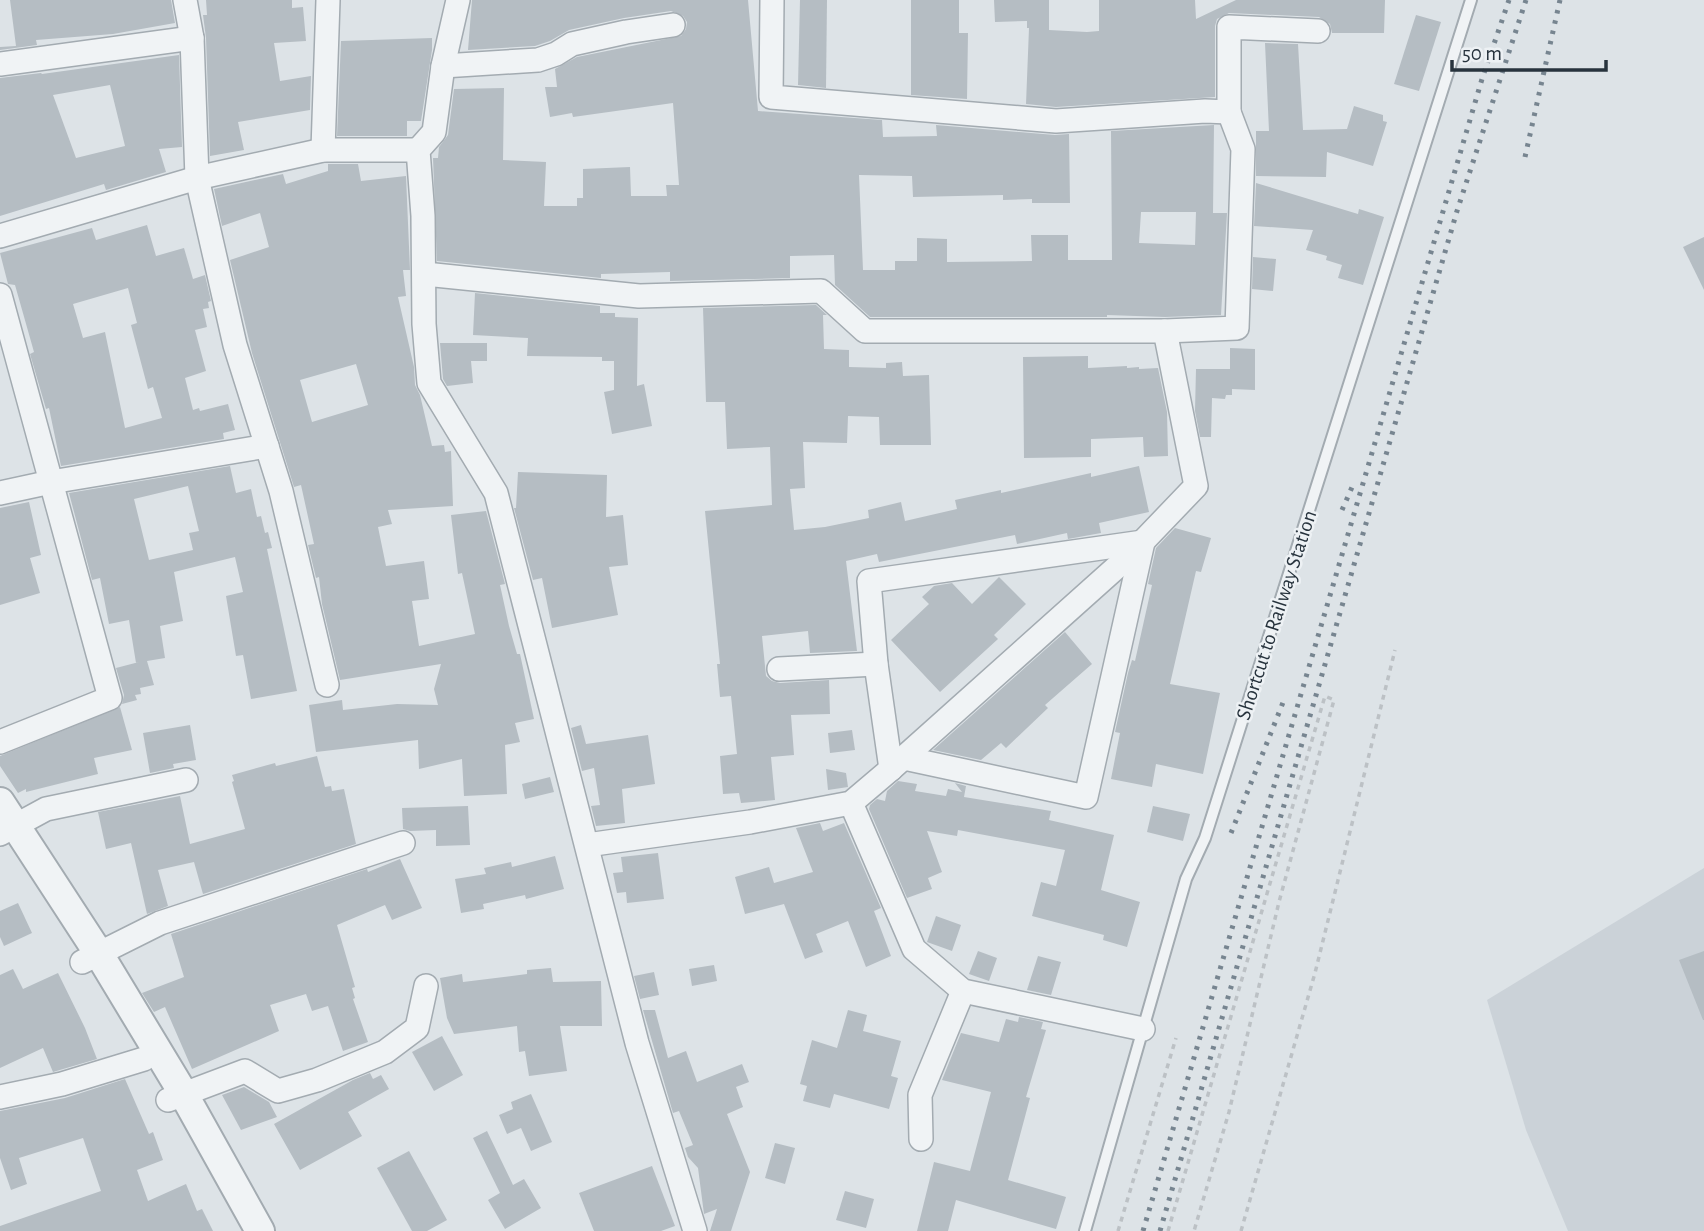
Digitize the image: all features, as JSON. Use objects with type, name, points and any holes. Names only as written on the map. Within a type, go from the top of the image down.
[{"type":"street","points":[[185,0],[192,38],[197,178],[235,345],[281,491],[327,685]]},
{"type":"street","points":[[323,150],[328,0]]},
{"type":"street","points":[[458,0],[443,66],[434,132],[418,150],[425,274],[424,324],[429,383],[496,493],[637,1043],[695,1231]]},
{"type":"street","points":[[772,0],[771,97],[1056,121],[1205,111],[1229,112]]},
{"type":"street","points":[[443,66],[538,60],[556,54],[572,44],[673,25]]},
{"type":"street","points":[[425,274],[639,296],[821,291],[865,331],[1165,331],[1237,328],[1242,149],[1229,112],[1229,27],[1318,31]]},
{"type":"street","points":[[0,64],[192,38]]},
{"type":"street","points":[[0,236],[197,178],[323,150],[418,150]]},
{"type":"street","points":[[0,295],[110,698],[0,742]]},
{"type":"street","points":[[587,845],[750,822],[851,803],[897,764],[1143,542],[1196,486],[1165,331]]},
{"type":"street","points":[[0,493],[267,446]]},
{"type":"street","points":[[897,764],[876,664],[869,581],[1143,542]]},
{"type":"street","points":[[897,764],[1086,797],[1143,542]]},
{"type":"street","points":[[779,669],[876,664]]},
{"type":"street","points":[[6,831],[46,809],[186,780]]},
{"type":"street","points":[[0,802],[6,831],[91,958],[260,1231]]},
{"type":"street","points":[[851,803],[914,949],[963,990],[1143,1029]]},
{"type":"street","points":[[91,958],[160,923],[403,843]]},
{"type":"street","points":[[91,958],[144,1059],[176,1097],[243,1231]]},
{"type":"street","points":[[176,1097],[244,1071],[278,1091],[317,1080],[385,1052],[417,1028],[426,986]]},
{"type":"street","points":[[921,1139],[920,1096],[963,990]]},
{"type":"street","points":[[0,1097],[62,1084],[144,1059]]},
{"type":"lane","name":"Shortcut to Railway Station","points":[[1085,1231],[1186,879],[1205,838],[1472,0]]},
{"type":"path","points":[[1241,1231],[1315,973],[1395,650]]},
{"type":"path","points":[[1168,1231],[1325,696],[1334,700],[1279,902],[1229,1112],[1194,1231]]},
{"type":"path","points":[[1118,1231],[1176,1038]]},
{"type":"shaded area","points":[[1704,868],[1704,1231],[1568,1231],[1526,1130],[1487,1000]]},
{"type":"building","points":[[10,0],[171,0],[175,23],[113,34],[36,40],[37,45],[0,50],[0,47],[16,46]]},
{"type":"building","points":[[206,0],[292,0],[292,8],[303,7],[306,41],[274,43],[280,81],[311,76],[310,110],[238,122],[244,150],[210,156],[203,15],[207,15]]},
{"type":"building","points":[[472,0],[748,0],[758,111],[882,120],[883,137],[937,136],[936,125],[1069,134],[1070,203],[1032,203],[1032,199],[1003,200],[1003,195],[913,197],[912,176],[859,175],[863,270],[895,270],[895,261],[917,261],[917,238],[947,239],[947,262],[1032,261],[1031,235],[1068,235],[1068,260],[1112,260],[1111,131],[1214,125],[1213,213],[1227,213],[1221,315],[870,317],[835,285],[834,255],[790,256],[790,278],[670,281],[670,272],[601,274],[601,278],[437,261],[433,158],[438,158],[439,147],[448,135],[454,89],[504,88],[503,160],[546,162],[544,206],[577,206],[577,198],[583,198],[583,169],[630,167],[631,196],[667,196],[666,185],[679,185],[673,103],[573,117],[572,113],[550,117],[545,87],[557,87],[555,69],[577,57],[681,36],[687,22],[683,16],[671,11],[624,18],[569,30],[535,46],[468,50]],"holes":[[[1141,212],[1196,212],[1195,245],[1139,243]]]},
{"type":"building","points":[[800,0],[827,0],[826,88],[798,85]]},
{"type":"building","points":[[911,0],[959,0],[959,33],[968,33],[967,99],[911,95]]},
{"type":"building","points":[[994,0],[1049,0],[1049,30],[1087,32],[1099,31],[1099,0],[1195,0],[1196,19],[1236,0],[1385,0],[1384,33],[1332,33],[1330,24],[1319,17],[1229,13],[1217,19],[1215,26],[1215,97],[1056,107],[1026,104],[1027,21],[995,22]]},
{"type":"building","points":[[1416,15],[1441,22],[1419,91],[1394,84]]},
{"type":"building","points":[[432,38],[421,121],[407,121],[407,136],[337,136],[341,41]]},
{"type":"building","points":[[1265,43],[1298,44],[1303,130],[1347,129],[1354,106],[1383,115],[1383,121],[1387,122],[1373,166],[1327,152],[1326,177],[1256,176],[1256,131],[1269,131]]},
{"type":"building","points":[[179,55],[182,147],[159,149],[166,172],[106,190],[104,184],[0,216],[0,78]],"holes":[[[110,85],[125,146],[76,158],[53,95]]]},
{"type":"building","points":[[328,164],[358,164],[361,181],[406,176],[410,270],[403,270],[406,296],[398,297],[414,367],[415,385],[420,395],[432,446],[444,445],[445,452],[451,451],[453,506],[388,510],[392,524],[378,527],[386,566],[424,561],[429,599],[412,601],[419,646],[475,634],[462,573],[458,574],[451,515],[486,511],[505,584],[500,585],[509,626],[517,654],[520,654],[534,719],[515,723],[520,742],[505,745],[507,794],[464,796],[462,759],[419,769],[418,740],[316,752],[309,705],[342,700],[343,710],[397,704],[438,705],[434,689],[441,664],[340,680],[322,604],[319,577],[316,578],[308,545],[314,544],[301,485],[294,487],[252,353],[230,260],[269,247],[260,213],[222,226],[214,189],[283,174],[286,184],[328,171]],"holes":[[[356,364],[368,405],[312,422],[300,380]]]},
{"type":"building","points":[[1256,183],[1358,214],[1359,209],[1384,217],[1363,285],[1338,278],[1342,265],[1326,260],[1327,256],[1306,250],[1313,230],[1254,226]]},
{"type":"building","points":[[147,225],[156,256],[184,248],[193,279],[205,275],[211,301],[208,302],[209,308],[203,309],[207,327],[195,330],[206,371],[185,378],[193,410],[199,408],[200,411],[228,404],[235,430],[223,433],[224,439],[61,466],[49,408],[46,409],[30,354],[34,352],[15,285],[8,284],[0,253],[92,228],[96,240]],"holes":[[[128,288],[137,323],[131,325],[148,389],[153,387],[162,418],[125,428],[105,332],[83,338],[73,304]]]},
{"type":"building","points":[[1704,237],[1704,290],[1683,247]]},
{"type":"building","points":[[1253,257],[1276,259],[1273,291],[1252,289]]},
{"type":"building","points":[[475,293],[600,306],[600,313],[638,318],[637,386],[644,384],[652,426],[612,434],[604,392],[614,390],[614,361],[602,361],[602,357],[527,356],[528,338],[473,335]]},
{"type":"building","points":[[816,305],[827,315],[823,315],[824,349],[849,350],[849,367],[886,368],[886,363],[902,362],[903,376],[929,375],[931,445],[880,445],[879,417],[848,416],[847,443],[803,442],[805,488],[790,489],[794,530],[869,518],[868,510],[901,502],[905,521],[957,509],[955,500],[1139,466],[1149,512],[1099,523],[1101,533],[1068,539],[1067,533],[1017,544],[1015,535],[879,562],[877,554],[846,561],[857,651],[810,653],[808,631],[762,636],[766,676],[780,683],[829,680],[830,714],[791,715],[794,755],[771,757],[775,800],[741,803],[739,793],[723,794],[720,756],[737,754],[731,696],[720,697],[717,664],[720,664],[705,511],[772,505],[770,447],[727,449],[725,402],[706,402],[703,308]]},
{"type":"building","points":[[440,343],[487,343],[487,361],[471,361],[473,383],[447,386],[443,379]]},
{"type":"building","points":[[1230,348],[1255,349],[1255,390],[1232,389],[1232,395],[1226,395],[1225,399],[1212,398],[1211,437],[1200,437],[1195,411],[1196,369],[1230,369]]},
{"type":"building","points":[[1088,356],[1088,368],[1158,368],[1167,412],[1168,456],[1144,457],[1143,437],[1091,439],[1091,457],[1024,458],[1023,357]]},
{"type":"building","points":[[230,466],[236,493],[251,489],[257,517],[261,516],[265,533],[268,532],[272,548],[267,549],[297,691],[251,699],[243,655],[236,656],[226,596],[243,592],[235,557],[174,572],[183,621],[160,626],[165,658],[147,661],[154,685],[140,688],[141,694],[135,695],[137,700],[122,704],[124,695],[116,668],[136,663],[129,620],[109,624],[100,578],[92,580],[69,493]],"holes":[[[188,486],[199,531],[189,533],[193,550],[149,560],[134,499]]]},
{"type":"building","points":[[518,472],[607,475],[606,517],[623,515],[628,565],[609,567],[618,615],[552,628],[542,578],[533,580],[514,508]]},
{"type":"building","points":[[29,502],[41,555],[30,558],[40,593],[0,605],[0,508]]},
{"type":"building","points":[[1175,528],[1211,538],[1201,572],[1196,571],[1170,684],[1220,693],[1203,774],[1156,764],[1152,787],[1111,779],[1120,733],[1115,732],[1152,585],[1148,584],[1156,548]]},
{"type":"building","points":[[999,577],[1026,604],[994,635],[998,639],[940,692],[891,640],[929,604],[922,597],[934,586],[952,583],[972,604]]},
{"type":"building","points":[[1065,632],[1092,664],[1045,705],[1048,708],[1006,748],[1001,743],[981,760],[933,750]]},
{"type":"building","points":[[120,707],[132,750],[94,758],[98,774],[18,793],[0,766],[0,756]]},
{"type":"building","points":[[190,725],[196,760],[173,764],[174,768],[150,773],[143,733]]},
{"type":"building","points":[[581,725],[586,744],[648,735],[655,784],[622,789],[625,823],[596,826],[591,806],[600,805],[594,768],[582,771],[571,728]]},
{"type":"building","points":[[852,730],[855,750],[830,753],[828,733]]},
{"type":"building","points":[[317,756],[325,787],[331,786],[332,791],[344,789],[356,844],[203,894],[194,862],[158,870],[168,906],[147,914],[131,843],[106,849],[98,812],[180,796],[190,844],[245,829],[232,775],[275,763],[276,766]]},
{"type":"building","points":[[826,769],[846,773],[848,787],[828,790]]},
{"type":"building","points":[[550,777],[554,792],[525,799],[522,784]]},
{"type":"building","points":[[898,781],[917,784],[915,791],[946,796],[948,789],[962,792],[955,783],[966,786],[964,797],[1051,811],[1049,820],[1114,835],[1101,890],[1140,902],[1127,947],[1103,940],[1104,935],[1032,916],[1041,882],[1056,886],[1065,850],[958,830],[957,836],[927,831],[942,872],[928,878],[932,889],[907,898],[869,809],[877,799],[885,801],[887,791]]},
{"type":"building","points":[[468,806],[470,845],[436,846],[436,830],[403,829],[402,808]]},
{"type":"building","points":[[1153,806],[1190,814],[1183,841],[1147,832]]},
{"type":"building","points":[[820,823],[823,831],[844,823],[881,908],[874,911],[891,956],[866,967],[848,921],[816,934],[823,952],[805,959],[784,904],[745,914],[735,877],[769,867],[774,883],[813,872],[796,828]]},
{"type":"building","points":[[658,853],[664,899],[627,903],[626,892],[617,893],[613,873],[623,872],[621,857]]},
{"type":"building","points":[[555,856],[564,889],[526,899],[525,895],[483,904],[484,909],[461,913],[455,879],[486,874],[484,868],[511,862],[512,867]]},
{"type":"building","points":[[400,859],[422,908],[392,920],[385,905],[337,925],[355,987],[352,988],[353,999],[368,1042],[343,1051],[328,1006],[312,1011],[306,994],[270,1005],[279,1031],[192,1069],[165,1007],[154,1012],[142,993],[184,977],[171,934],[367,869],[368,872]]},
{"type":"building","points":[[18,903],[32,933],[4,946],[0,937],[0,911]]},
{"type":"building","points":[[936,916],[961,925],[952,951],[927,942]]},
{"type":"building","points":[[978,951],[997,958],[989,981],[969,974]]},
{"type":"building","points":[[1704,951],[1704,1020],[1703,1020],[1679,960]]},
{"type":"building","points":[[1038,956],[1061,962],[1051,995],[1027,990]]},
{"type":"building","points":[[714,965],[717,981],[692,986],[689,969]]},
{"type":"building","points":[[551,968],[553,982],[601,981],[602,1026],[560,1026],[567,1071],[529,1076],[525,1051],[519,1052],[517,1026],[454,1034],[447,1018],[440,978],[462,974],[463,982],[527,974],[527,970]]},
{"type":"building","points":[[13,969],[23,989],[58,973],[97,1059],[53,1072],[43,1048],[0,1068],[0,975]]},
{"type":"building","points":[[654,972],[659,995],[640,999],[634,976]]},
{"type":"building","points":[[643,1010],[655,1010],[668,1058],[686,1051],[697,1082],[742,1064],[749,1082],[736,1087],[743,1107],[727,1114],[750,1172],[731,1231],[710,1231],[717,1209],[704,1214],[698,1168],[688,1157],[685,1148],[693,1145],[679,1111],[673,1113]]},
{"type":"building","points":[[848,1010],[867,1015],[863,1031],[901,1041],[891,1076],[898,1078],[889,1109],[834,1094],[830,1108],[803,1101],[807,1086],[800,1084],[812,1040],[837,1048]]},
{"type":"building","points":[[1019,1017],[1043,1022],[1041,1029],[1046,1030],[1026,1097],[1030,1098],[1008,1180],[1066,1197],[1056,1229],[956,1200],[948,1231],[917,1231],[934,1162],[970,1171],[991,1092],[942,1080],[961,1033],[999,1042],[1006,1019],[1018,1022]]},
{"type":"building","points":[[442,1036],[463,1075],[434,1091],[412,1052]]},
{"type":"building","points":[[370,1073],[373,1079],[381,1075],[389,1089],[348,1112],[362,1136],[300,1170],[274,1124]]},
{"type":"building","points":[[125,1079],[149,1134],[153,1132],[163,1160],[137,1170],[148,1201],[186,1184],[197,1211],[202,1209],[213,1231],[0,1231],[0,1226],[101,1191],[83,1138],[19,1158],[27,1184],[11,1190],[0,1158],[0,1111],[65,1098]]},
{"type":"building","points":[[244,1087],[269,1102],[277,1117],[241,1130],[222,1095]]},
{"type":"building","points":[[531,1094],[552,1142],[531,1151],[521,1128],[507,1134],[499,1115],[513,1109],[511,1102]]},
{"type":"building","points":[[487,1131],[513,1185],[524,1179],[541,1208],[505,1229],[488,1200],[500,1193],[473,1138]]},
{"type":"building","points":[[775,1143],[795,1148],[785,1184],[765,1178]]},
{"type":"building","points":[[409,1151],[447,1220],[427,1231],[412,1231],[377,1168]]},
{"type":"building","points":[[652,1166],[675,1226],[661,1231],[594,1231],[579,1193]]},
{"type":"building","points":[[845,1191],[874,1199],[866,1228],[836,1220]]},
{"type":"railway","points":[[1143,1231],[1482,79],[1509,0]]},
{"type":"railway","points":[[1160,1231],[1457,211],[1526,0]]},
{"type":"railway","points":[[1525,157],[1560,0]]},
{"type":"railway","points":[[1342,510],[1353,485]]},
{"type":"railway","points":[[1231,833],[1284,700]]}]
